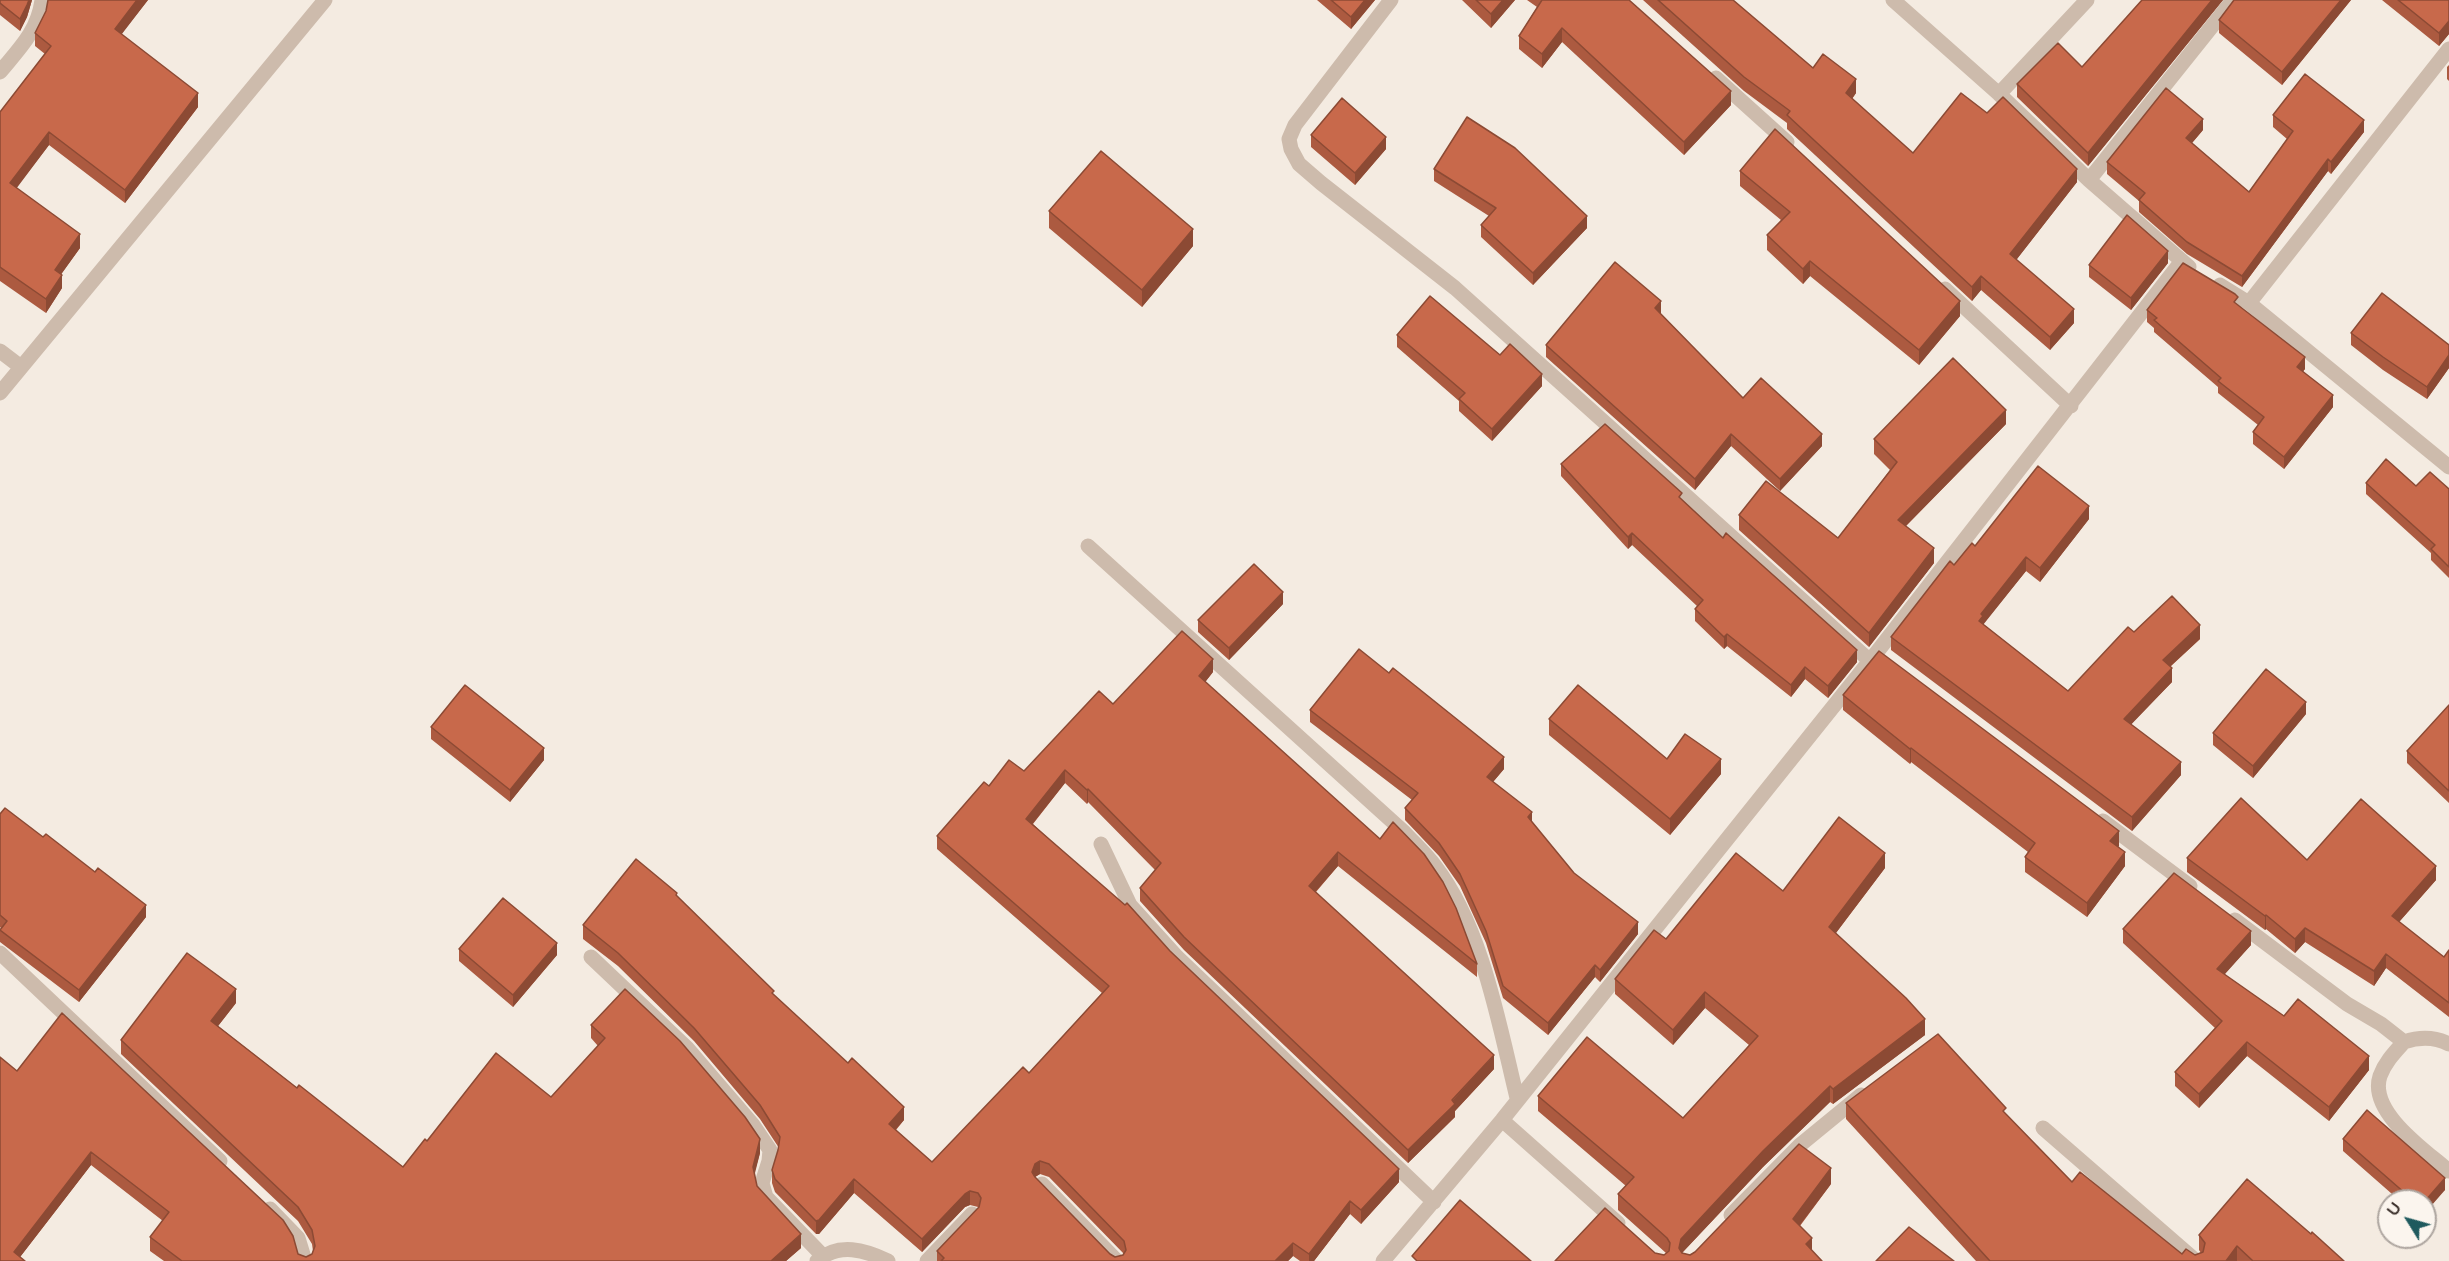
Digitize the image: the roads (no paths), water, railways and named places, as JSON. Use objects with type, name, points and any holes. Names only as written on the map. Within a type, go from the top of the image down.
[{"type":"street","points":[[0,72],[29,37],[37,23],[42,0]]},
{"type":"street","points":[[0,393],[325,0]]},
{"type":"street","points":[[1391,0],[1295,124],[1289,140],[1299,164],[1455,288],[1878,657]]},
{"type":"street","points":[[1893,0],[2181,262],[2249,303],[2449,467]]},
{"type":"street","points":[[1999,94],[2087,0]]},
{"type":"street","points":[[2089,180],[2233,0]]},
{"type":"street","points":[[2249,303],[2449,49]]},
{"type":"street","points":[[1705,69],[1800,155]]},
{"type":"street","points":[[1383,1261],[1502,1120],[1517,1098],[1878,657],[2181,262]]},
{"type":"street","points":[[1931,276],[2071,406]]},
{"type":"street","points":[[0,351],[21,367]]},
{"type":"street","points":[[1088,546],[1404,832],[1435,866],[1469,925],[1493,1000],[1517,1098]]},
{"type":"street","points":[[2088,810],[2203,896]]},
{"type":"street","points":[[1101,844],[1130,905],[1170,950],[1434,1202]]},
{"type":"street","points":[[2222,910],[2347,1004],[2381,1024],[2404,1042]]},
{"type":"street","points":[[0,953],[231,1172]]},
{"type":"street","points":[[591,957],[687,1048],[753,1125],[770,1150],[762,1183],[766,1197],[820,1259],[836,1251],[852,1248],[888,1261]]},
{"type":"street","points":[[2449,1044],[2441,1040],[2424,1038],[2404,1042],[2388,1060],[2379,1078],[2378,1089],[2381,1102],[2397,1125],[2449,1171]]},
{"type":"street","points":[[1720,1227],[1800,1145],[1878,1083]]},
{"type":"street","points":[[1502,1120],[1625,1230]]},
{"type":"street","points":[[2043,1128],[2196,1261]]},
{"type":"street","points":[[1042,1184],[1117,1261]]},
{"type":"street","points":[[257,1196],[291,1228],[302,1246],[305,1261]]},
{"type":"street","points":[[927,1261],[972,1214]]}]
